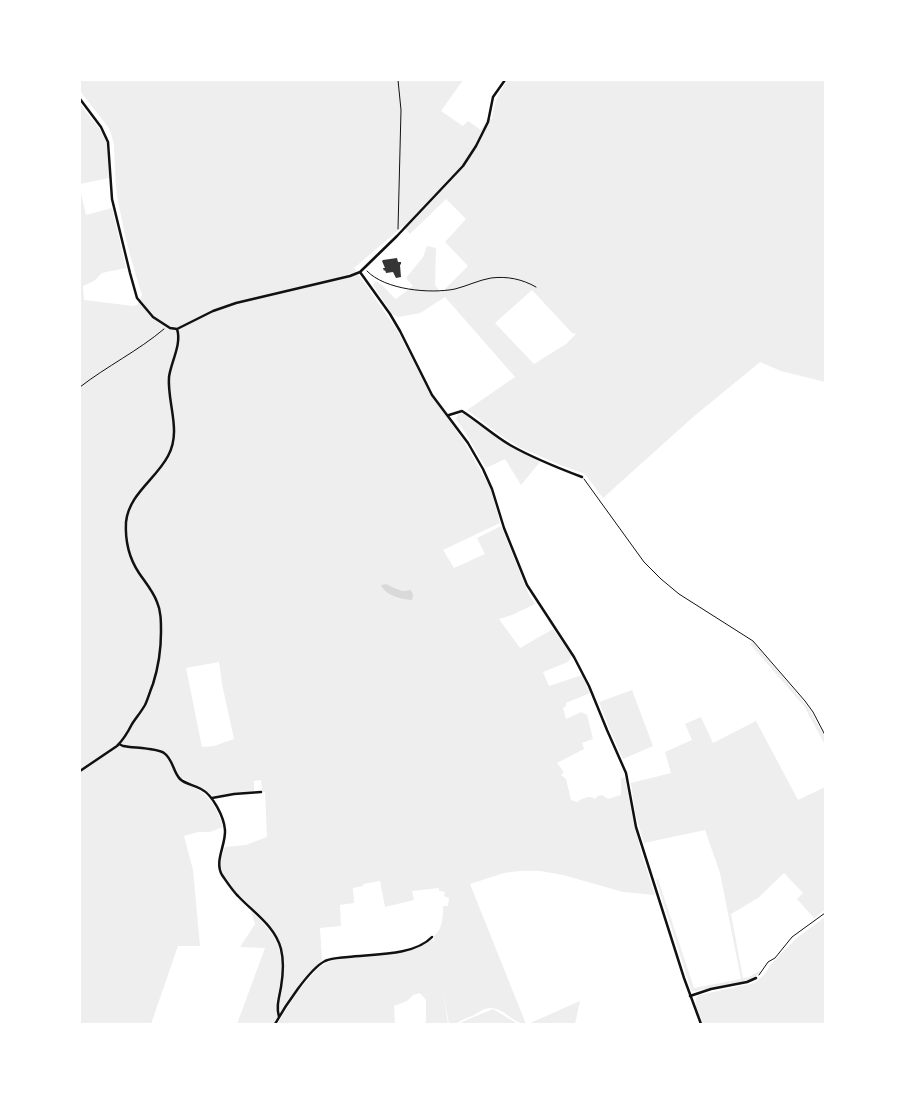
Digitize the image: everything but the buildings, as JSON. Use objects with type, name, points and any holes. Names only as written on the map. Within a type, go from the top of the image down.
[{"type":"street","points":[[80,99],[101,126],[108,142],[112,199],[137,298],[150,314],[167,326],[177,329],[204,315],[230,305],[360,272],[463,166],[488,122],[493,97],[505,80]]},
{"type":"street","points":[[360,272],[390,314],[432,394],[468,443],[483,469],[527,585],[579,665],[592,692],[627,778],[636,826],[690,996],[701,1024]]},
{"type":"street","points":[[80,771],[119,744],[147,700],[160,659],[160,610],[153,594],[137,571],[132,560],[126,540],[126,521],[134,499],[161,467],[172,447],[174,424],[169,383],[179,337],[177,329]]},
{"type":"street","points":[[448,415],[462,412],[522,452],[561,470],[582,477]]},
{"type":"street","points":[[119,744],[165,753],[181,780],[206,792],[212,798],[222,819],[224,830],[223,848],[218,863],[221,873],[277,938],[282,969],[277,1010],[279,1017]]},
{"type":"street","points":[[212,798],[261,792]]},
{"type":"street","points":[[275,1024],[303,982],[325,961],[407,950],[420,946],[432,937]]},
{"type":"street","points":[[690,996],[756,978]]},
{"type":"path","points":[[397,236],[400,110],[398,80]]},
{"type":"path","points":[[365,268],[372,276],[385,282],[398,287],[420,290],[452,290],[491,278],[513,278],[527,281],[536,286]]},
{"type":"path","points":[[80,387],[97,373],[167,326]]},
{"type":"path","points":[[582,477],[644,562],[679,594],[754,641],[812,712],[825,735]]},
{"type":"path","points":[[756,978],[768,962],[775,958],[792,937],[825,913]]},
{"type":"shaded area","points":[[80,80],[463,80],[441,111],[463,126],[468,121],[481,130],[487,119],[492,119],[497,98],[508,80],[825,80],[825,382],[781,371],[760,362],[692,418],[603,498],[585,474],[521,448],[467,410],[515,377],[445,297],[420,313],[398,317],[392,314],[373,285],[375,281],[378,282],[396,299],[413,286],[406,278],[423,257],[427,246],[436,248],[435,285],[441,293],[468,266],[445,242],[466,219],[446,199],[410,234],[403,226],[354,268],[397,330],[430,393],[463,440],[491,489],[500,523],[443,550],[454,568],[485,554],[477,538],[501,526],[529,595],[535,604],[499,619],[520,648],[553,629],[571,657],[568,662],[543,672],[549,686],[582,675],[590,693],[566,703],[566,706],[563,708],[566,719],[581,712],[587,715],[593,739],[582,743],[584,749],[557,763],[564,772],[561,775],[566,779],[571,800],[577,802],[586,797],[595,799],[602,795],[608,799],[621,795],[621,778],[625,778],[642,855],[655,895],[623,892],[563,875],[541,871],[504,873],[470,884],[526,1024],[491,1008],[482,1010],[456,1024],[449,1024],[443,992],[448,1024],[425,1024],[426,1000],[420,993],[394,1006],[395,1024],[277,1024],[297,992],[318,968],[324,964],[335,959],[407,952],[432,939],[434,942],[434,936],[442,922],[443,906],[448,906],[449,898],[444,896],[445,892],[439,891],[439,888],[412,891],[414,900],[385,907],[380,881],[353,888],[354,903],[340,905],[341,926],[320,928],[322,960],[303,980],[275,1024],[237,1024],[265,948],[240,947],[255,924],[251,911],[270,931],[278,944],[281,976],[276,1003],[279,1003],[283,976],[283,956],[276,934],[225,879],[221,866],[225,847],[246,845],[267,837],[265,792],[262,792],[261,780],[254,781],[254,791],[213,796],[183,778],[181,781],[203,793],[213,803],[223,827],[210,832],[198,832],[184,836],[193,870],[200,946],[178,946],[151,1024],[80,1024],[80,189],[86,215],[112,208],[126,268],[102,273],[94,281],[83,286],[84,300],[133,306],[137,305],[142,295],[132,264],[118,203],[114,145],[111,133],[80,91]],"holes":[[[532,290],[572,333],[576,334],[566,344],[534,364],[495,323]],[[386,584],[401,591],[411,590],[412,599],[390,594]],[[219,662],[234,739],[214,746],[202,747],[186,668]]]},
{"type":"shaded area","points":[[80,104],[104,135],[107,144],[109,178],[80,184]]},
{"type":"shaded area","points":[[462,413],[522,453],[540,462],[521,485],[505,459],[486,468],[456,419]]},
{"type":"shaded area","points":[[386,584],[401,591],[411,590],[412,600],[399,598],[386,592],[381,585]]},
{"type":"shaded area","points":[[753,641],[808,707],[825,737],[825,745],[804,706],[750,644]]},
{"type":"shaded area","points":[[632,690],[653,746],[623,759],[599,702]]},
{"type":"shaded area","points":[[701,717],[713,743],[756,721],[798,800],[825,787],[825,910],[814,918],[797,899],[803,893],[784,873],[758,898],[731,914],[743,978],[761,972],[740,983],[692,991],[656,880],[658,879],[694,988],[741,979],[720,873],[705,830],[644,843],[635,812],[631,783],[671,773],[665,752],[692,740],[685,724]]},
{"type":"shaded area","points":[[825,917],[825,1024],[703,1024],[696,1007],[697,997],[754,983],[764,975],[772,963],[798,937]]},
{"type":"shaded area","points":[[580,1001],[575,1024],[528,1024]]},
{"type":"shaded area","points":[[493,1009],[518,1024],[459,1024],[464,1021]]}]
